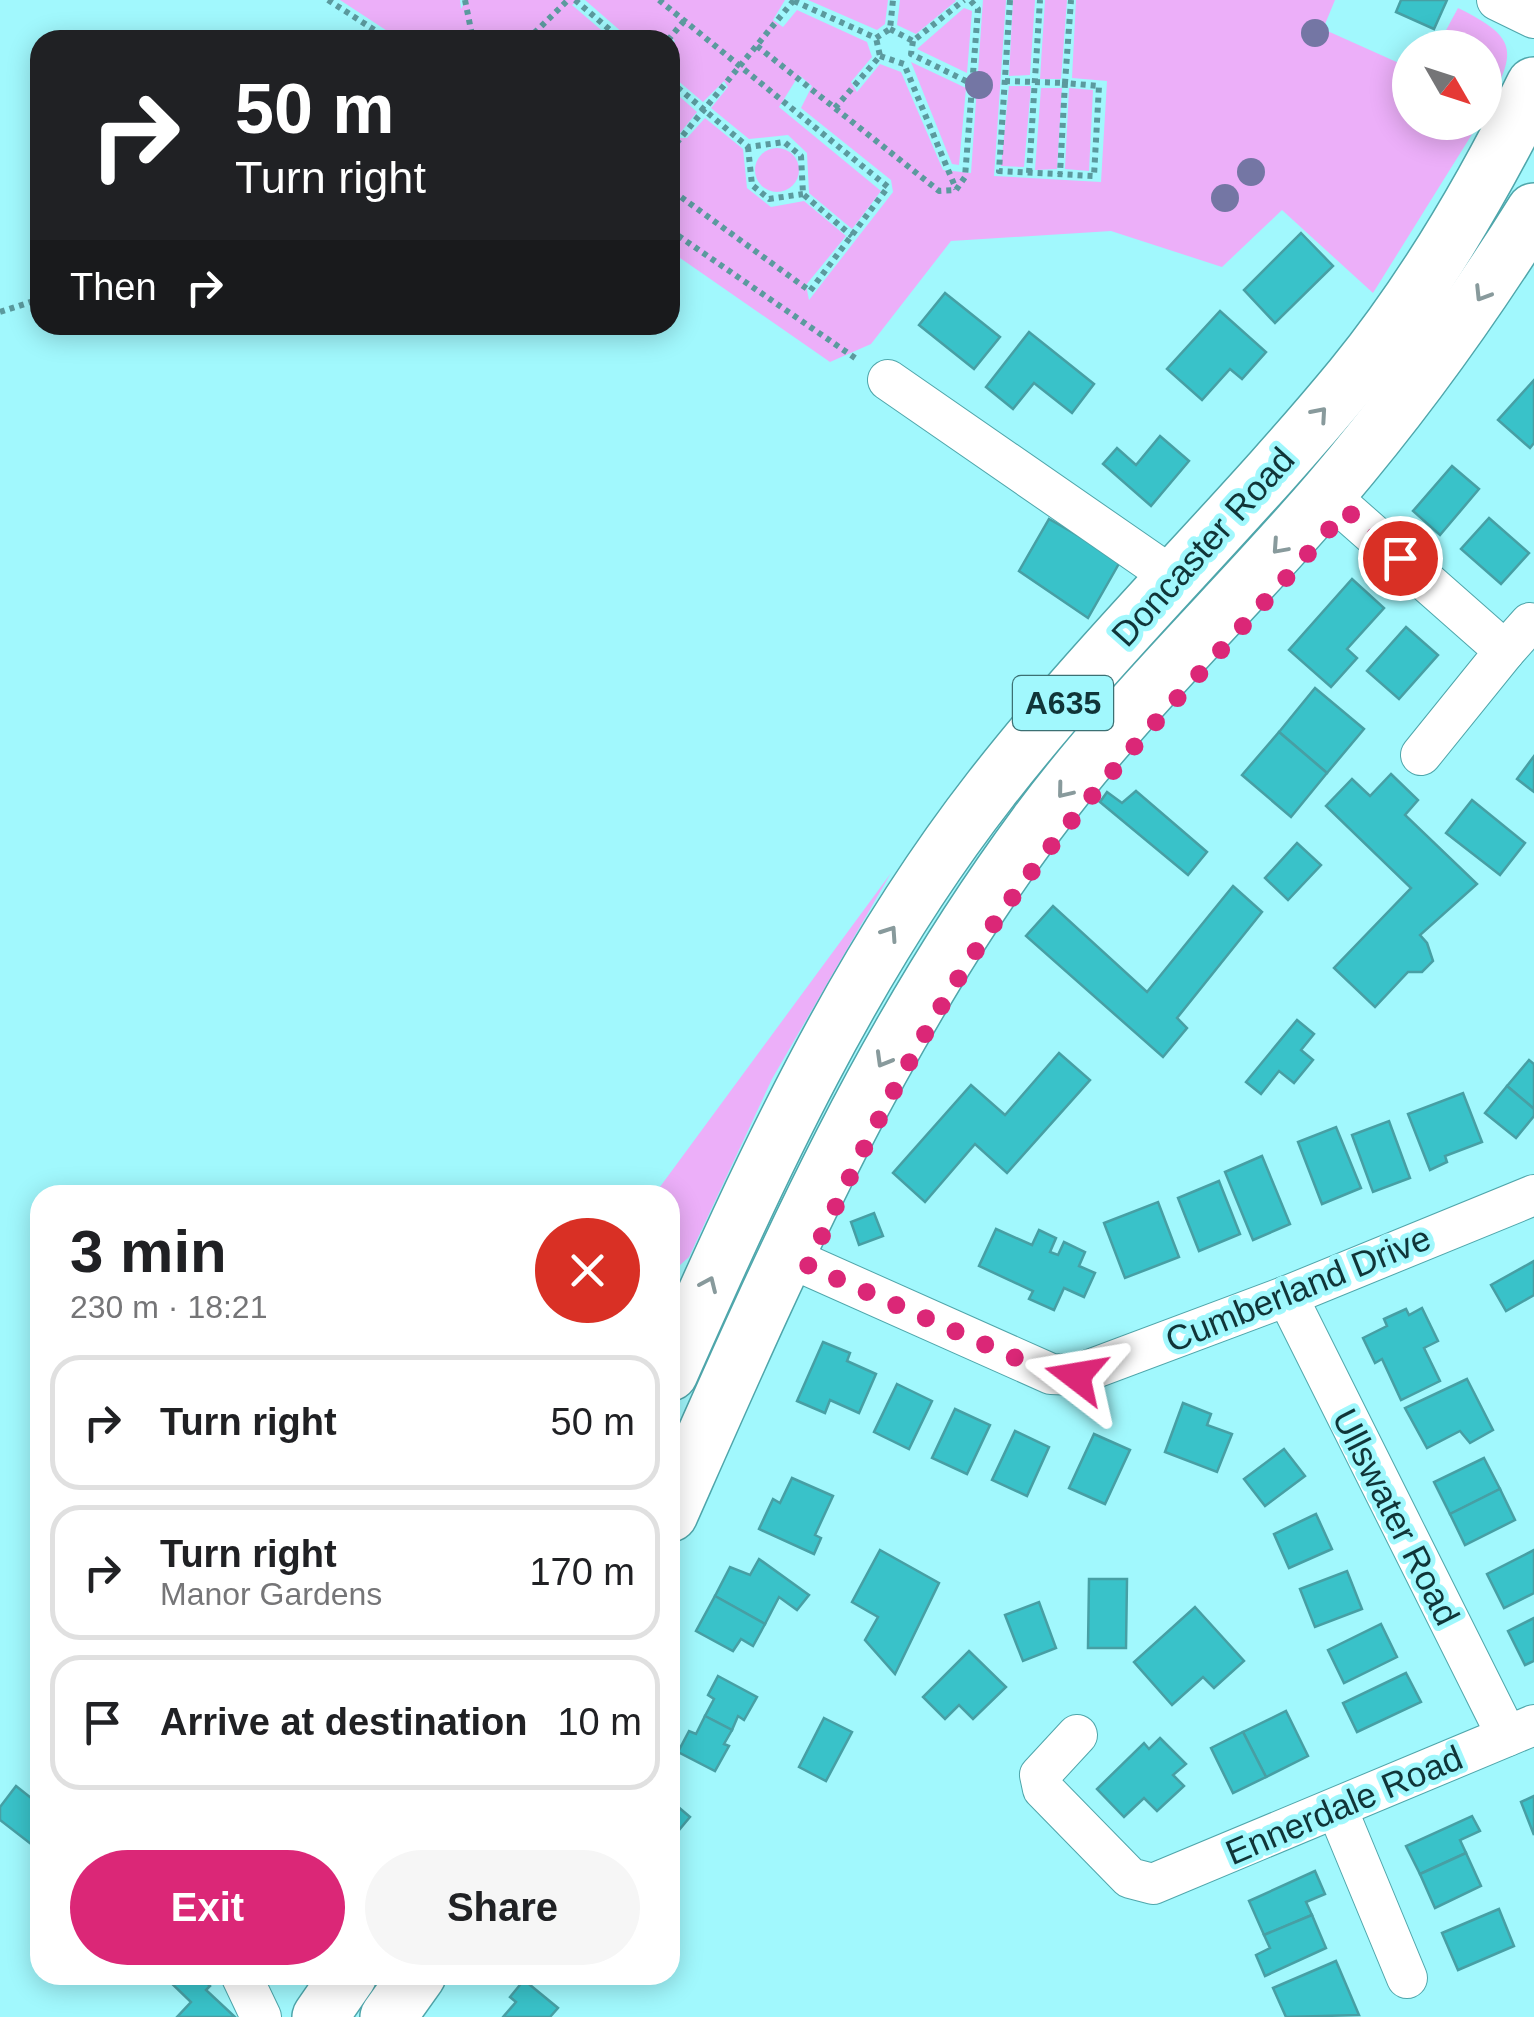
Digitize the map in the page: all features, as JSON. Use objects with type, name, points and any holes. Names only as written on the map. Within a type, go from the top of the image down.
[{"type":"highway","name":"Doncaster Road","points":[[680,1351],[795,1100],[872,960],[933,870],[989,791],[1354,374],[1455,229],[1532,96]]},
{"type":"highway","name":"Doncaster Road","points":[[680,1519],[796,1232],[875,1073],[981,902],[1096,751],[1327,494],[1470,313],[1534,211]]},
{"type":"highway","points":[[1174,578],[1219,614]]},
{"type":"highway","points":[[756,1184],[796,1232]]},
{"type":"highway","points":[[320,2017],[342,1985]]},
{"type":"highway","points":[[388,2017],[411,1985]]},
{"type":"street","points":[[1497,0],[1534,18]]},
{"type":"street","points":[[888,380],[1174,578]]},
{"type":"street","points":[[1327,494],[1518,637],[1421,755]]},
{"type":"street","name":"Cumberland Drive","points":[[796,1232],[1052,1374],[1076,1376],[1287,1296],[1534,1195]]},
{"type":"street","name":"Ullswater Road","points":[[1287,1296],[1521,1731]]},
{"type":"street","name":"Ennerdale Road","points":[[1077,1734],[1040,1775],[1043,1789],[1130,1878],[1153,1884],[1521,1731]]},
{"type":"street","points":[[1336,1809],[1407,1978]]},
{"type":"street","points":[[246,1985],[261,2017]]},
{"type":"path","points":[[328,0],[374,30]]},
{"type":"path","points":[[465,0],[470,30]]},
{"type":"path","points":[[537,30],[568,0]]},
{"type":"path","points":[[575,0],[610,30]]},
{"type":"path","points":[[659,0],[888,187],[810,291],[680,196]]},
{"type":"path","points":[[680,139],[794,0],[876,38]]},
{"type":"path","points":[[890,29],[893,0]]},
{"type":"path","points":[[757,46],[939,191],[956,190],[965,178],[978,9],[967,0],[914,41],[904,64]]},
{"type":"path","points":[[1005,81],[1098,86],[1094,176],[999,171],[1010,0]]},
{"type":"path","points":[[1029,173],[1040,0]]},
{"type":"path","points":[[1060,174],[1071,0]]},
{"type":"path","points":[[676,30],[684,21]]},
{"type":"path","points":[[876,38],[890,29]]},
{"type":"path","points":[[890,29],[914,41]]},
{"type":"path","points":[[876,38],[880,56]]},
{"type":"path","points":[[911,54],[972,84]]},
{"type":"path","points":[[880,56],[904,64],[956,190]]},
{"type":"path","points":[[834,108],[880,56]]},
{"type":"path","points":[[680,90],[748,147],[752,185],[769,199],[803,194]]},
{"type":"path","points":[[748,147],[784,142],[801,156],[803,194],[852,236]]},
{"type":"path","points":[[680,237],[888,380]]},
{"type":"path","points":[[0,312],[30,302]]},
{"type":"shaded area","points":[[340,0],[460,0],[461,9],[466,0],[579,0],[572,5],[601,30],[386,30]]},
{"type":"shaded area","points":[[585,0],[785,0],[773,20],[783,27],[797,10],[867,42],[872,57],[851,82],[857,92],[880,64],[901,72],[943,170],[971,173],[983,0],[1006,0],[994,176],[1101,182],[1107,81],[1072,78],[1076,0],[1335,0],[1323,29],[1392,60],[1392,140],[1468,140],[1373,293],[1282,210],[1222,267],[1111,231],[951,241],[871,344],[830,362],[680,258],[680,138],[687,138],[705,118],[743,149],[747,188],[771,207],[804,201],[846,236],[806,285],[809,300],[893,192],[891,180],[801,108],[812,86],[799,75],[779,107],[881,191],[852,229],[809,193],[807,153],[788,135],[749,139],[711,108],[728,87],[724,81],[703,102],[680,82],[680,30],[620,30]]},
{"type":"shaded area","points":[[808,0],[888,0],[885,24],[877,30]]},
{"type":"shaded area","points":[[900,0],[956,1],[916,34],[897,25]]},
{"type":"shaded area","points":[[1013,0],[1035,0],[1030,75],[1009,76]]},
{"type":"shaded area","points":[[1045,0],[1067,0],[1061,79],[1040,79]]},
{"type":"shaded area","points":[[964,8],[972,11],[967,73],[917,49]]},
{"type":"shaded area","points":[[1458,8],[1494,30],[1446,30]]},
{"type":"shaded area","points":[[1502,39],[1507,49],[1502,77]]},
{"type":"shaded area","points":[[911,62],[966,88],[959,165],[952,164]]},
{"type":"shaded area","points":[[1009,86],[1031,86],[1024,167],[1001,166]]},
{"type":"shaded area","points":[[1041,88],[1062,88],[1057,169],[1035,170]]},
{"type":"shaded area","points":[[1069,88],[1093,90],[1089,171],[1065,169]]},
{"type":"shaded area","points":[[680,97],[697,112],[680,133]]},
{"type":"shaded area","points":[[777,148],[793,154],[799,170],[793,186],[777,192],[761,186],[755,170],[761,154]]},
{"type":"shaded area","points":[[891,873],[772,1079],[689,1257],[680,1265],[680,1185],[661,1185]]},
{"type":"building","points":[[1401,0],[1447,0],[1434,29],[1396,12]]},
{"type":"building","points":[[1301,233],[1333,266],[1275,323],[1244,290]]},
{"type":"building","points":[[945,293],[1000,337],[974,369],[919,325]]},
{"type":"building","points":[[1220,311],[1266,352],[1242,379],[1230,369],[1202,400],[1167,369]]},
{"type":"building","points":[[1029,332],[1094,384],[1072,413],[1034,383],[1013,409],[986,387]]},
{"type":"building","points":[[1534,380],[1534,443],[1530,448],[1498,420]]},
{"type":"building","points":[[1160,436],[1189,461],[1151,506],[1103,464],[1117,448],[1136,465]]},
{"type":"building","points":[[1452,466],[1479,489],[1440,535],[1413,511]]},
{"type":"building","points":[[1489,518],[1529,553],[1501,584],[1461,549]]},
{"type":"building","points":[[1049,519],[1121,560],[1088,618],[1019,571]]},
{"type":"building","points":[[1352,579],[1384,608],[1347,649],[1357,658],[1331,687],[1289,650]]},
{"type":"building","points":[[1406,627],[1438,655],[1399,699],[1367,671]]},
{"type":"building","points":[[1315,688],[1364,729],[1327,773],[1279,732]]},
{"type":"building","points":[[1279,732],[1327,773],[1291,817],[1242,775]]},
{"type":"building","points":[[1534,756],[1534,792],[1517,779]]},
{"type":"building","points":[[1391,774],[1418,800],[1405,815],[1477,884],[1420,935],[1433,961],[1422,972],[1408,972],[1375,1007],[1334,968],[1411,888],[1326,806],[1352,779],[1370,796]]},
{"type":"building","points":[[1136,791],[1207,852],[1188,875],[1100,802],[1107,792],[1122,803]]},
{"type":"building","points":[[1472,800],[1525,843],[1500,875],[1446,833]]},
{"type":"building","points":[[1297,843],[1321,865],[1288,900],[1265,878]]},
{"type":"building","points":[[1233,886],[1262,912],[1177,1018],[1187,1028],[1163,1057],[1026,936],[1053,906],[1147,992]]},
{"type":"building","points":[[1297,1020],[1314,1034],[1301,1050],[1313,1060],[1294,1083],[1279,1071],[1261,1094],[1246,1082]]},
{"type":"building","points":[[1059,1053],[1090,1080],[1007,1173],[975,1144],[925,1202],[893,1173],[971,1085],[1005,1115]]},
{"type":"building","points":[[1529,1060],[1534,1064],[1534,1109],[1507,1086]]},
{"type":"building","points":[[1507,1086],[1534,1109],[1534,1116],[1516,1138],[1485,1113]]},
{"type":"building","points":[[1463,1093],[1482,1142],[1445,1156],[1447,1162],[1430,1170],[1408,1114]]},
{"type":"building","points":[[1389,1121],[1410,1178],[1373,1192],[1352,1135]]},
{"type":"building","points":[[1336,1127],[1361,1188],[1322,1204],[1298,1142]]},
{"type":"building","points":[[1262,1156],[1290,1224],[1253,1240],[1225,1172]]},
{"type":"building","points":[[1219,1181],[1240,1234],[1199,1251],[1178,1198]]},
{"type":"building","points":[[1158,1202],[1179,1257],[1125,1278],[1104,1223]]},
{"type":"building","points":[[874,1213],[883,1236],[859,1245],[851,1222]]},
{"type":"building","points":[[996,1229],[1032,1245],[1039,1230],[1056,1238],[1050,1252],[1058,1255],[1064,1242],[1085,1252],[1079,1266],[1095,1273],[1084,1297],[1064,1288],[1054,1310],[1029,1299],[1033,1291],[979,1266]]},
{"type":"building","points":[[1534,1261],[1534,1295],[1506,1311],[1491,1285]]},
{"type":"building","points":[[1422,1308],[1438,1341],[1424,1348],[1440,1381],[1401,1400],[1382,1359],[1375,1363],[1363,1338],[1387,1326],[1384,1319],[1406,1309],[1409,1315]]},
{"type":"building","points":[[823,1342],[850,1353],[847,1361],[876,1374],[859,1413],[830,1400],[825,1413],[797,1401]]},
{"type":"building","points":[[1467,1379],[1493,1430],[1470,1443],[1460,1431],[1427,1448],[1405,1408]]},
{"type":"building","points":[[897,1384],[932,1401],[909,1449],[874,1432]]},
{"type":"building","points":[[1183,1403],[1211,1414],[1207,1425],[1232,1434],[1217,1472],[1165,1452]]},
{"type":"building","points":[[955,1409],[990,1425],[967,1474],[932,1458]]},
{"type":"building","points":[[1015,1431],[1049,1447],[1027,1496],[992,1480]]},
{"type":"building","points":[[1094,1434],[1130,1450],[1105,1504],[1069,1488]]},
{"type":"building","points":[[1284,1449],[1305,1476],[1265,1506],[1244,1479]]},
{"type":"building","points":[[1484,1458],[1500,1489],[1450,1514],[1434,1482]]},
{"type":"building","points":[[792,1478],[833,1496],[815,1535],[821,1538],[814,1554],[759,1529],[773,1499],[780,1503]]},
{"type":"building","points":[[1500,1489],[1515,1520],[1465,1545],[1450,1514]]},
{"type":"building","points":[[1316,1514],[1332,1549],[1289,1568],[1274,1534]]},
{"type":"building","points":[[880,1550],[939,1583],[895,1674],[865,1640],[878,1617],[852,1602]]},
{"type":"building","points":[[1534,1550],[1534,1593],[1504,1608],[1487,1574]]},
{"type":"building","points":[[759,1559],[809,1595],[797,1610],[779,1597],[765,1624],[715,1596],[730,1567],[750,1575]]},
{"type":"building","points":[[1347,1571],[1362,1609],[1315,1627],[1300,1589]]},
{"type":"building","points":[[1089,1579],[1127,1579],[1126,1648],[1088,1648]]},
{"type":"building","points":[[715,1596],[765,1624],[753,1646],[741,1639],[733,1651],[696,1631]]},
{"type":"building","points":[[1039,1602],[1056,1648],[1023,1661],[1005,1615]]},
{"type":"building","points":[[1195,1607],[1244,1661],[1214,1688],[1203,1677],[1172,1705],[1134,1662]]},
{"type":"building","points":[[1534,1618],[1534,1661],[1525,1665],[1508,1631]]},
{"type":"building","points":[[1381,1624],[1397,1657],[1344,1683],[1328,1650]]},
{"type":"building","points":[[969,1651],[1006,1687],[973,1719],[959,1705],[945,1719],[923,1697]]},
{"type":"building","points":[[1406,1673],[1421,1702],[1357,1732],[1343,1703]]},
{"type":"building","points":[[718,1676],[757,1697],[744,1720],[738,1716],[732,1730],[705,1716],[714,1699],[708,1695]]},
{"type":"building","points":[[1286,1711],[1308,1756],[1266,1777],[1243,1732]]},
{"type":"building","points":[[705,1716],[732,1730],[724,1744],[729,1746],[715,1771],[680,1753],[689,1731],[696,1734]]},
{"type":"building","points":[[824,1718],[852,1732],[826,1781],[799,1767]]},
{"type":"building","points":[[1243,1732],[1266,1777],[1233,1793],[1211,1748]]},
{"type":"building","points":[[1160,1738],[1186,1764],[1173,1775],[1184,1786],[1157,1811],[1144,1798],[1124,1817],[1097,1789],[1144,1743],[1149,1749]]},
{"type":"building","points":[[16,1786],[30,1797],[30,1843],[0,1820],[0,1807]]},
{"type":"building","points":[[1534,1796],[1534,1835],[1521,1802]]},
{"type":"building","points":[[680,1808],[690,1817],[680,1829]]},
{"type":"building","points":[[1472,1816],[1480,1831],[1460,1840],[1466,1853],[1420,1874],[1406,1846]]},
{"type":"building","points":[[1466,1853],[1481,1886],[1435,1908],[1420,1874]]},
{"type":"building","points":[[1315,1871],[1325,1894],[1306,1902],[1312,1915],[1264,1935],[1249,1901]]},
{"type":"building","points":[[1499,1909],[1514,1946],[1458,1970],[1442,1933]]},
{"type":"building","points":[[1312,1915],[1326,1948],[1265,1976],[1256,1955],[1270,1948],[1264,1935]]},
{"type":"building","points":[[1336,1961],[1359,2015],[1286,2017],[1273,1988]]},
{"type":"building","points":[[173,1985],[209,1985],[206,1990],[235,2017],[177,2017],[191,2002]]},
{"type":"building","points":[[520,1985],[530,1985],[558,2008],[550,2017],[503,2017],[516,2002],[510,1997]]},
{"type":"route","points":[[1076,1376],[1052,1374],[808,1266],[868,1138],[953,988],[1009,902],[1071,822],[1346,510],[1400,558]]}]
